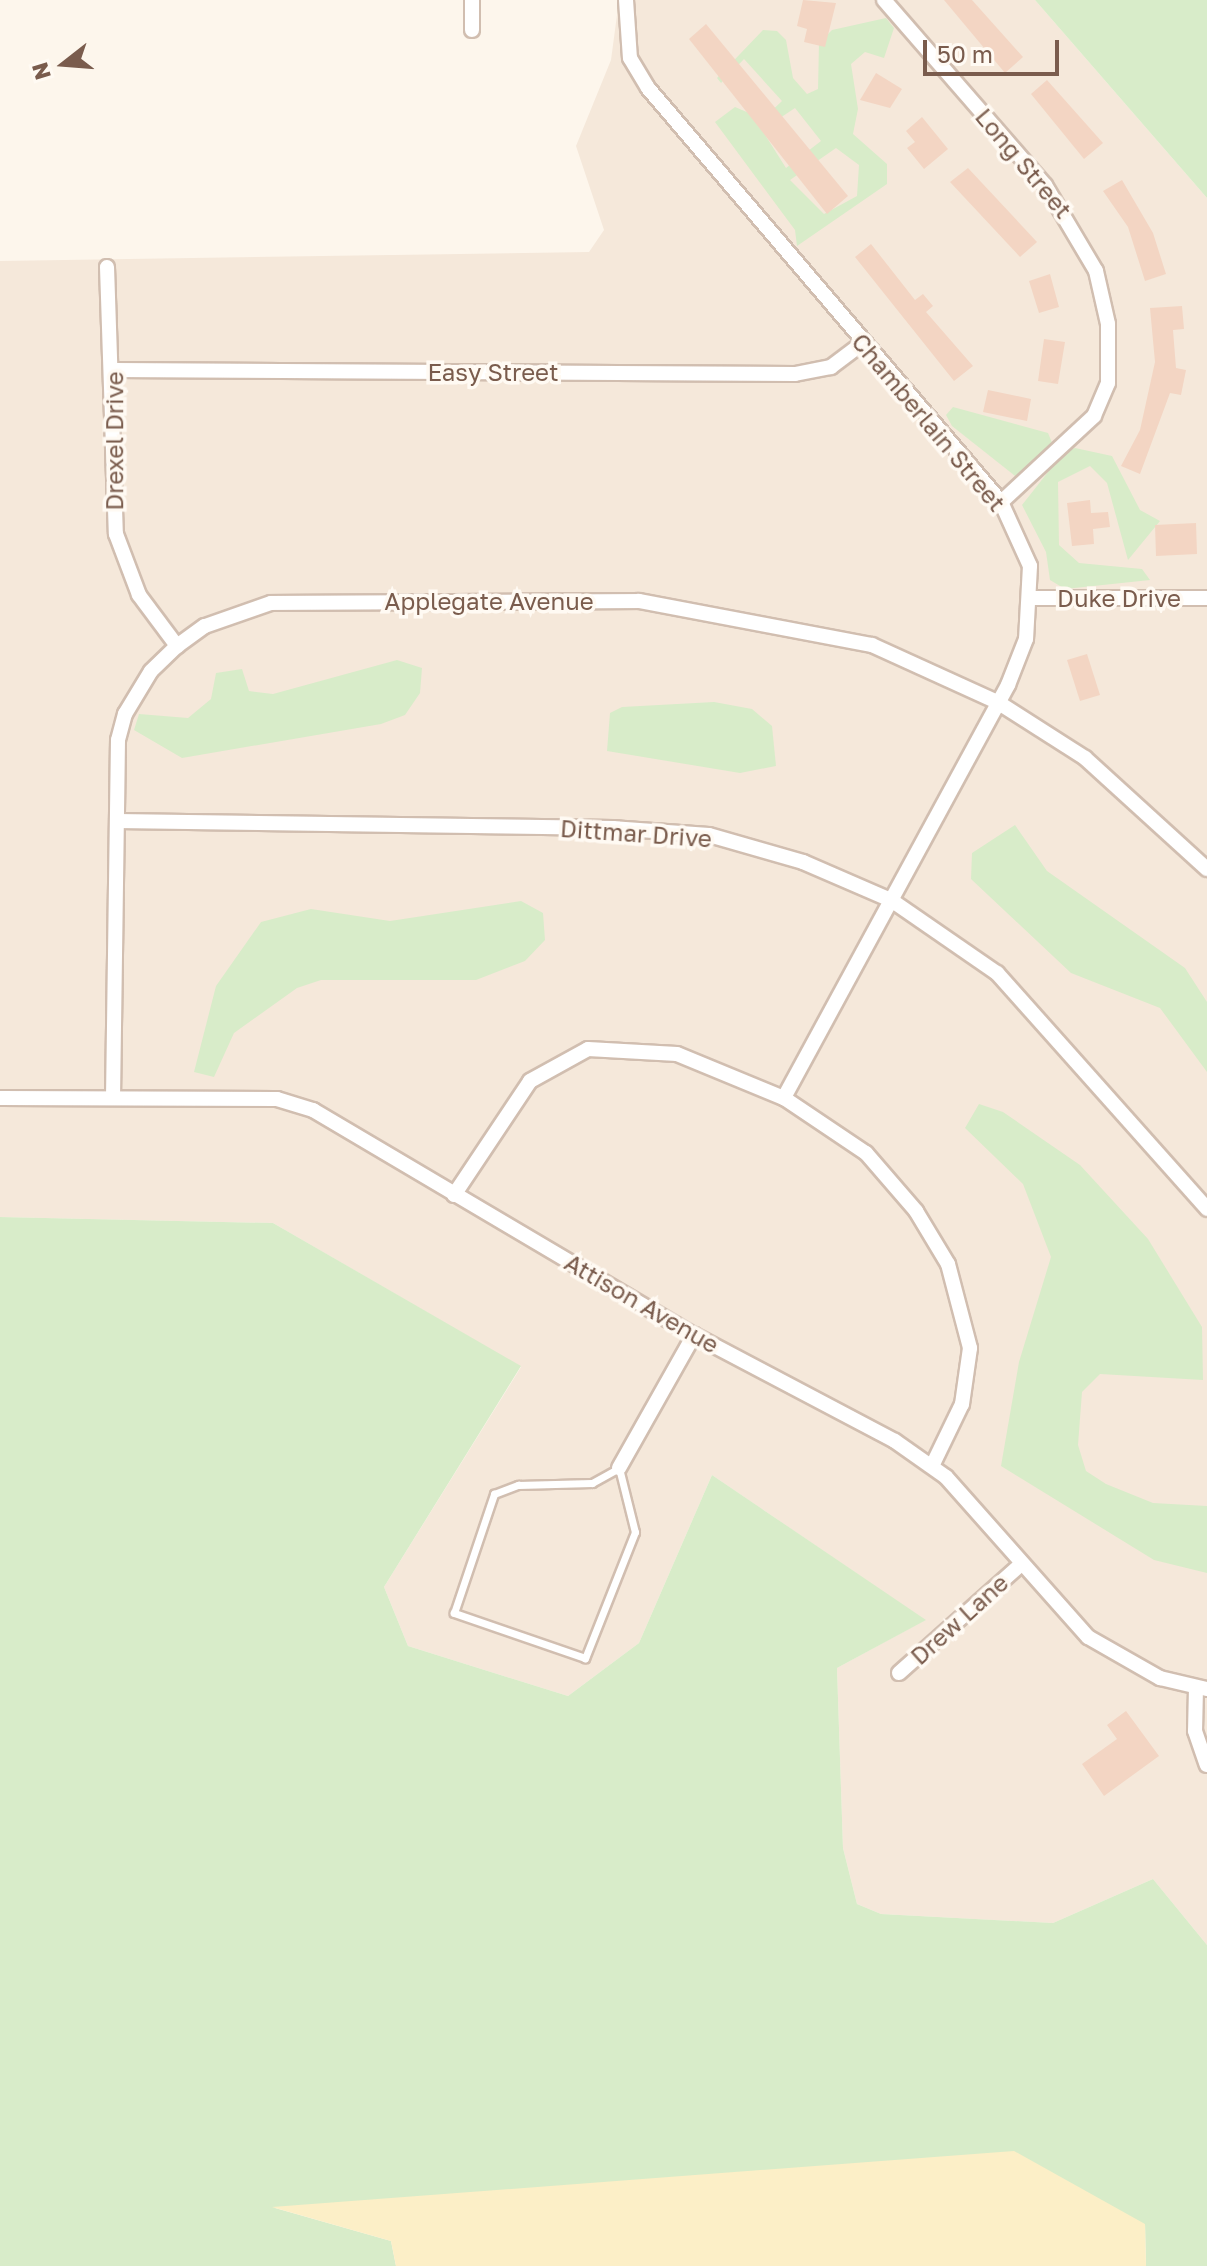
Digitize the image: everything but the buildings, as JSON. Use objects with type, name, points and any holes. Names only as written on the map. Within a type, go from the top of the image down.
[{"type":"street","points":[[472,0],[472,30]]},
{"type":"street","name":"Chamberlain Street","points":[[626,0],[630,58],[648,88],[1001,502],[1030,566],[1032,598],[1026,639],[999,703],[784,1098]]},
{"type":"street","name":"Long Street","points":[[884,0],[1062,207],[1078,229],[1102,297],[1111,358],[1094,416],[1001,502]]},
{"type":"street","name":"Drexel Drive","points":[[107,267],[114,370],[109,490],[116,534],[139,595],[177,646]]},
{"type":"street","name":"Easy Street","points":[[114,370],[795,374],[831,367],[863,343]]},
{"type":"street","name":"Duke Drive","points":[[1032,598],[1207,598]]},
{"type":"street","name":"Applegate Avenue","points":[[113,1098],[117,821],[125,714],[177,646],[205,626],[271,603],[639,601],[872,645],[999,703],[1085,758],[1207,869]]},
{"type":"street","name":"Dittmar Drive","points":[[117,821],[709,835],[803,862],[891,900],[997,973],[1207,1209]]},
{"type":"street","points":[[454,1195],[530,1081],[588,1049],[677,1054],[784,1098],[866,1153],[916,1211],[959,1291],[970,1348],[962,1404],[932,1466]]},
{"type":"street","name":"Attison Avenue","points":[[0,1098],[297,1103],[694,1335],[932,1466],[1019,1566],[1088,1637],[1160,1678],[1202,1688]]},
{"type":"street","points":[[619,1468],[694,1335]]},
{"type":"street","name":"Drew Lane","points":[[899,1673],[1019,1566]]},
{"type":"street","points":[[1202,1688],[1195,1731],[1207,1765]]},
{"type":"lane","points":[[619,1468],[635,1532],[585,1658],[454,1613],[494,1494],[518,1485],[592,1483],[619,1468]]},
{"type":"shaded area","points":[[619,0],[1035,0],[1207,198],[1207,1945],[1153,1879],[1053,1923],[881,1914],[857,1904],[843,1848],[837,1668],[925,1620],[712,1475],[639,1643],[568,1696],[408,1646],[384,1587],[521,1367],[273,1223],[0,1217],[0,261],[589,252],[604,230],[576,146],[611,60]]},
{"type":"green space","points":[[1035,0],[1207,0],[1207,198]]},
{"type":"green space","points":[[886,18],[894,28],[884,58],[865,52],[851,64],[858,109],[853,134],[887,164],[887,184],[797,246],[795,230],[715,122],[735,107],[763,119],[782,101],[744,59],[721,83],[717,78],[763,30],[777,31],[786,40],[793,78],[807,94],[818,89],[819,43],[832,30]],"holes":[[[795,108],[821,141],[786,168],[762,130]],[[836,148],[859,165],[857,196],[824,214],[790,180]]]},
{"type":"green space","points":[[953,407],[1048,433],[1053,445],[1019,479],[952,426],[946,415]]},
{"type":"green space","points":[[1075,448],[1112,456],[1140,510],[1160,521],[1128,560],[1107,483],[1090,466],[1058,482],[1059,545],[1079,563],[1142,569],[1150,580],[1065,589],[1050,580],[1046,552],[1022,505],[1063,453]]},
{"type":"green space","points":[[397,660],[422,668],[420,693],[405,715],[381,724],[182,758],[134,730],[139,714],[188,718],[211,699],[216,673],[242,669],[249,691],[273,694]]},
{"type":"green space","points":[[714,702],[752,709],[772,726],[776,766],[740,773],[607,751],[610,713],[622,707]]},
{"type":"green space","points":[[1015,825],[1047,871],[1185,968],[1207,1002],[1207,1072],[1160,1008],[1071,973],[971,879],[972,853]]},
{"type":"green space","points":[[521,901],[543,913],[545,940],[525,961],[476,980],[321,980],[297,988],[234,1033],[214,1077],[194,1072],[216,986],[261,922],[311,909],[390,921]]},
{"type":"green space","points":[[979,1104],[1003,1112],[1080,1165],[1148,1239],[1202,1327],[1203,1380],[1100,1374],[1082,1392],[1078,1445],[1086,1471],[1106,1484],[1153,1503],[1207,1506],[1207,1573],[1154,1560],[1001,1466],[1019,1362],[1051,1257],[1023,1184],[965,1128]]},
{"type":"green space","points":[[0,1217],[273,1223],[521,1366],[384,1587],[408,1646],[568,1696],[639,1643],[712,1475],[926,1620],[837,1668],[843,1848],[857,1904],[881,1914],[1053,1923],[1153,1879],[1207,1945],[1207,2266],[1146,2266],[1145,2224],[275,2208],[391,2241],[396,2266],[0,2266]]},
{"type":"sand","points":[[1014,2151],[1145,2224],[1146,2266],[396,2266],[391,2241],[272,2207]]}]
